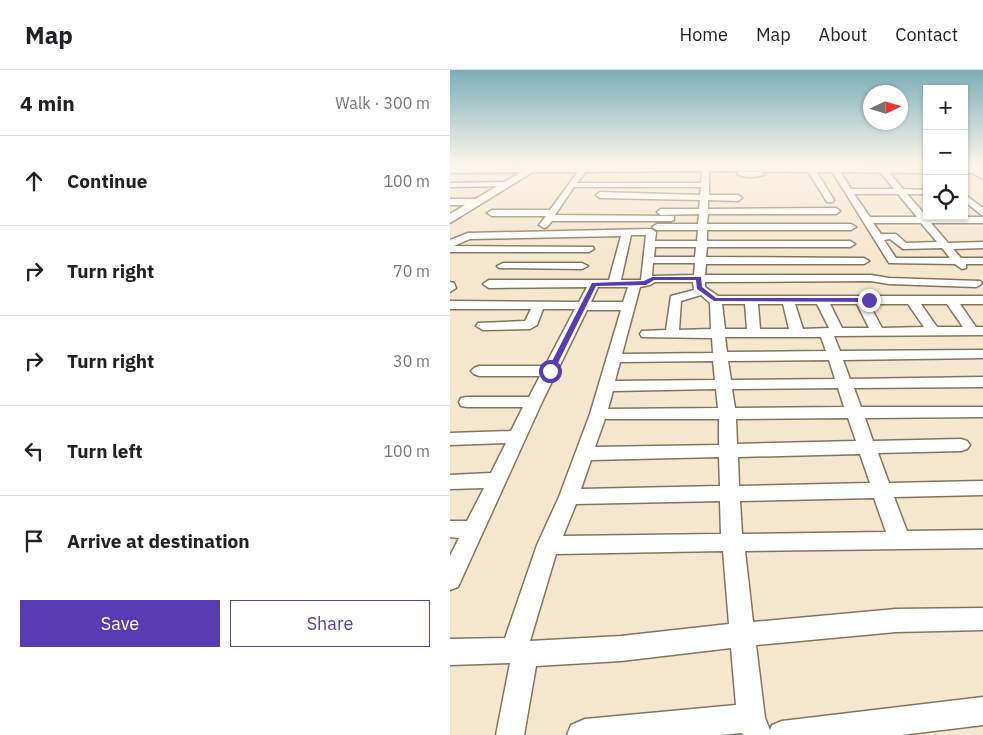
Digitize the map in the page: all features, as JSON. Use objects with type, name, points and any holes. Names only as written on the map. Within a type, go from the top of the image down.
[{"type":"street","points":[[452,216],[479,202],[491,193]]},
{"type":"street","points":[[536,235],[566,193]]},
{"type":"street","points":[[581,735],[585,733],[754,726],[741,635],[730,526],[727,414],[719,333],[704,282],[701,244],[704,193]]},
{"type":"street","points":[[826,193],[830,200]]},
{"type":"street","points":[[850,193],[893,260],[983,261]]},
{"type":"street","points":[[901,193],[916,211],[923,215]]},
{"type":"street","points":[[903,193],[923,201]]},
{"type":"street","points":[[588,218],[600,195],[738,198]]},
{"type":"street","points":[[855,201],[882,201]]},
{"type":"street","points":[[450,202],[479,202]]},
{"type":"street","points":[[968,202],[982,214]]},
{"type":"street","points":[[655,208],[731,226],[851,227]]},
{"type":"street","points":[[730,211],[733,244]]},
{"type":"street","points":[[657,226],[730,211],[836,211]]},
{"type":"street","points":[[767,211],[773,244]]},
{"type":"street","points":[[793,211],[805,244]]},
{"type":"street","points":[[822,211],[834,244]]},
{"type":"street","points":[[861,211],[916,211]]},
{"type":"street","points":[[968,212],[982,214]]},
{"type":"street","points":[[492,213],[506,225],[536,235],[651,232],[648,260],[629,306],[598,414],[569,498],[548,545],[520,652],[510,735]]},
{"type":"street","points":[[968,214],[982,214]]},
{"type":"street","points":[[450,244],[464,237],[506,225],[550,216],[588,218],[703,218]]},
{"type":"street","points":[[867,220],[923,216]]},
{"type":"street","points":[[927,220],[932,230],[980,287]]},
{"type":"street","points":[[876,234],[932,230],[950,231]]},
{"type":"street","points":[[966,230],[983,230]]},
{"type":"street","points":[[614,284],[627,232]]},
{"type":"street","points":[[577,284],[595,234]]},
{"type":"street","points":[[876,234],[892,236],[903,246],[983,245]]},
{"type":"street","points":[[649,244],[850,244]]},
{"type":"street","points":[[450,249],[589,249]]},
{"type":"street","points":[[473,306],[515,249]]},
{"type":"street","points":[[648,260],[751,300],[983,300]]},
{"type":"street","points":[[672,334],[675,299],[704,282],[864,261]]},
{"type":"street","points":[[503,266],[582,266]]},
{"type":"street","points":[[966,271],[983,271]]},
{"type":"street","points":[[489,284],[614,284],[640,283],[652,279],[704,282],[871,278],[889,281],[980,287]]},
{"type":"street","points":[[450,580],[534,402],[585,306],[594,284]]},
{"type":"street","points":[[751,300],[754,333]]},
{"type":"street","points":[[788,300],[797,332]]},
{"type":"street","points":[[822,300],[832,332],[834,356],[899,539]]},
{"type":"street","points":[[861,300],[878,332]]},
{"type":"street","points":[[912,300],[933,331]]},
{"type":"street","points":[[951,300],[978,331]]},
{"type":"street","points":[[450,305],[629,306]]},
{"type":"street","points":[[483,326],[530,325],[539,305]]},
{"type":"street","points":[[647,334],[978,331]]},
{"type":"street","points":[[613,358],[983,354]]},
{"type":"street","points":[[479,371],[550,371]]},
{"type":"street","points":[[605,386],[724,383],[983,382]]},
{"type":"street","points":[[467,402],[534,402]]},
{"type":"street","points":[[598,414],[983,412]]},
{"type":"street","points":[[450,439],[518,438]]},
{"type":"street","points":[[584,454],[961,445]]},
{"type":"street","points":[[450,482],[497,480]]},
{"type":"street","points":[[569,498],[983,488]]},
{"type":"street","points":[[450,529],[474,530]]},
{"type":"street","points":[[548,545],[983,539]]},
{"type":"street","points":[[450,652],[520,652],[633,647],[878,622],[951,618],[983,619]]},
{"type":"street","points":[[782,735],[983,712]]},
{"type":"route","points":[[550,371],[585,306],[594,284],[646,283],[652,279],[699,279],[699,288],[714,300],[869,300]]}]
